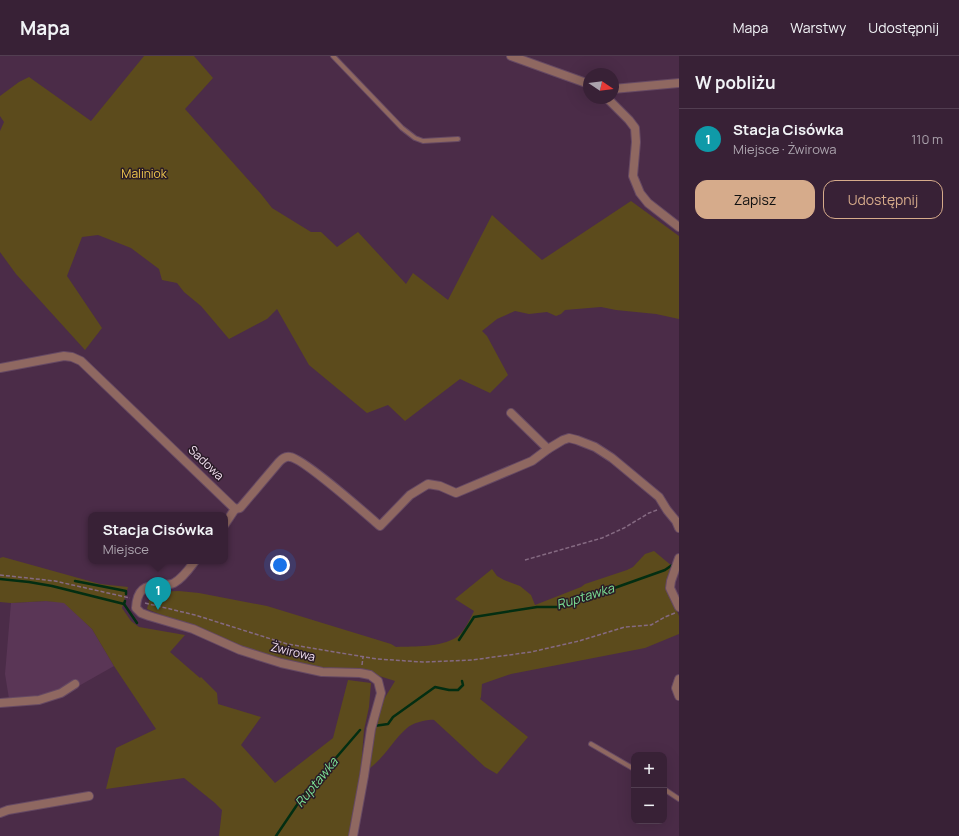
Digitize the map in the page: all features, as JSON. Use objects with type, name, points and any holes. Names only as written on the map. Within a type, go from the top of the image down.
[{"type":"street","points":[[511,56],[583,82]]},
{"type":"street","points":[[619,89],[677,85]]},
{"type":"street","points":[[613,104],[635,128],[636,142],[633,176],[640,193],[648,203],[679,227]]},
{"type":"street","name":"Sadowa","points":[[0,368],[64,356],[72,357],[81,361],[235,509]]},
{"type":"street","points":[[510,413],[548,450]]},
{"type":"street","points":[[228,520],[235,509],[240,508],[284,458],[289,457],[298,460],[320,476],[380,526],[410,495],[428,484],[440,486],[456,493],[532,461],[562,440],[569,438],[595,448],[612,458],[659,497],[676,521],[679,528]]},
{"type":"street","points":[[678,610],[670,588],[679,558]]},
{"type":"street","points":[[137,600],[138,595],[143,589],[150,585],[172,584],[181,579],[193,564]]},
{"type":"street","name":"Żwirowa","points":[[137,600],[136,608],[141,613],[193,629],[240,650],[282,664],[322,672],[360,673],[370,675],[378,681],[381,693],[370,729],[364,776],[353,836]]},
{"type":"street","points":[[679,679],[676,688],[679,696]]},
{"type":"street","points":[[0,703],[39,700],[61,693],[74,684]]},
{"type":"street","points":[[0,813],[8,810],[89,796]]},
{"type":"lane","points":[[334,56],[402,128],[415,138],[423,141],[458,139]]},
{"type":"lane","points":[[591,744],[631,767]]},
{"type":"lane","points":[[667,791],[679,799]]},
{"type":"path","points":[[525,560],[602,538],[624,528],[656,510],[667,510]]},
{"type":"path","points":[[0,575],[55,581],[137,600],[195,615],[286,644],[376,659],[418,662],[472,660],[531,652],[578,641],[625,627],[652,625],[678,610]]},
{"type":"shaded area","points":[[46,601],[64,602],[92,629],[114,666],[61,696],[10,705],[5,674],[11,603]]},
{"type":"green space","name":"Maliniok","points":[[144,56],[194,56],[213,78],[185,109],[272,208],[311,232],[321,232],[337,247],[358,232],[406,284],[413,273],[448,300],[492,215],[542,260],[631,201],[679,236],[679,319],[656,314],[601,307],[565,310],[556,316],[547,312],[529,314],[515,311],[497,319],[482,331],[487,336],[508,375],[490,393],[460,379],[405,421],[388,405],[367,413],[309,365],[277,309],[267,319],[229,339],[201,306],[184,292],[177,283],[162,280],[159,269],[131,248],[98,235],[82,237],[67,276],[102,328],[85,350],[16,274],[0,252],[0,131],[4,122],[0,116],[0,96],[19,82],[29,77],[91,121]]},
{"type":"green space","points":[[654,551],[672,566],[676,563],[671,597],[679,616],[679,634],[645,648],[511,674],[482,684],[480,699],[528,737],[497,774],[485,767],[434,720],[416,723],[407,728],[380,759],[370,768],[378,709],[395,681],[376,675],[308,667],[265,657],[147,609],[151,592],[179,591],[199,593],[267,606],[391,644],[396,647],[427,646],[450,641],[462,632],[474,611],[455,599],[492,569],[497,576],[520,586],[531,595],[535,605],[581,587],[585,584],[627,570],[633,567],[645,554]]},
{"type":"green space","points":[[3,557],[100,584],[128,587],[122,608],[131,621],[139,627],[185,635],[170,652],[200,678],[201,677],[217,693],[218,704],[261,717],[241,745],[275,783],[333,738],[348,680],[371,683],[369,707],[364,730],[359,793],[350,836],[219,836],[222,810],[184,778],[106,789],[116,748],[156,729],[114,666],[92,629],[64,603],[46,601],[11,603],[0,602],[0,558]]},
{"type":"waterway","name":"Ruptawka","points":[[459,640],[474,617],[537,607],[561,607],[665,570],[672,565]]},
{"type":"waterway","points":[[0,579],[52,586],[124,604]]},
{"type":"waterway","points":[[75,581],[126,591],[126,594]]},
{"type":"waterway","points":[[125,601],[124,604],[137,623]]},
{"type":"waterway","name":"Ruptawka","points":[[374,726],[388,724],[393,717],[435,687],[458,690],[463,685],[462,681]]},
{"type":"waterway","name":"Ruptawka","points":[[276,836],[303,796],[360,730]]},
{"type":"place","name":"Stacja Cisówka","points":[[158,610]]}]
